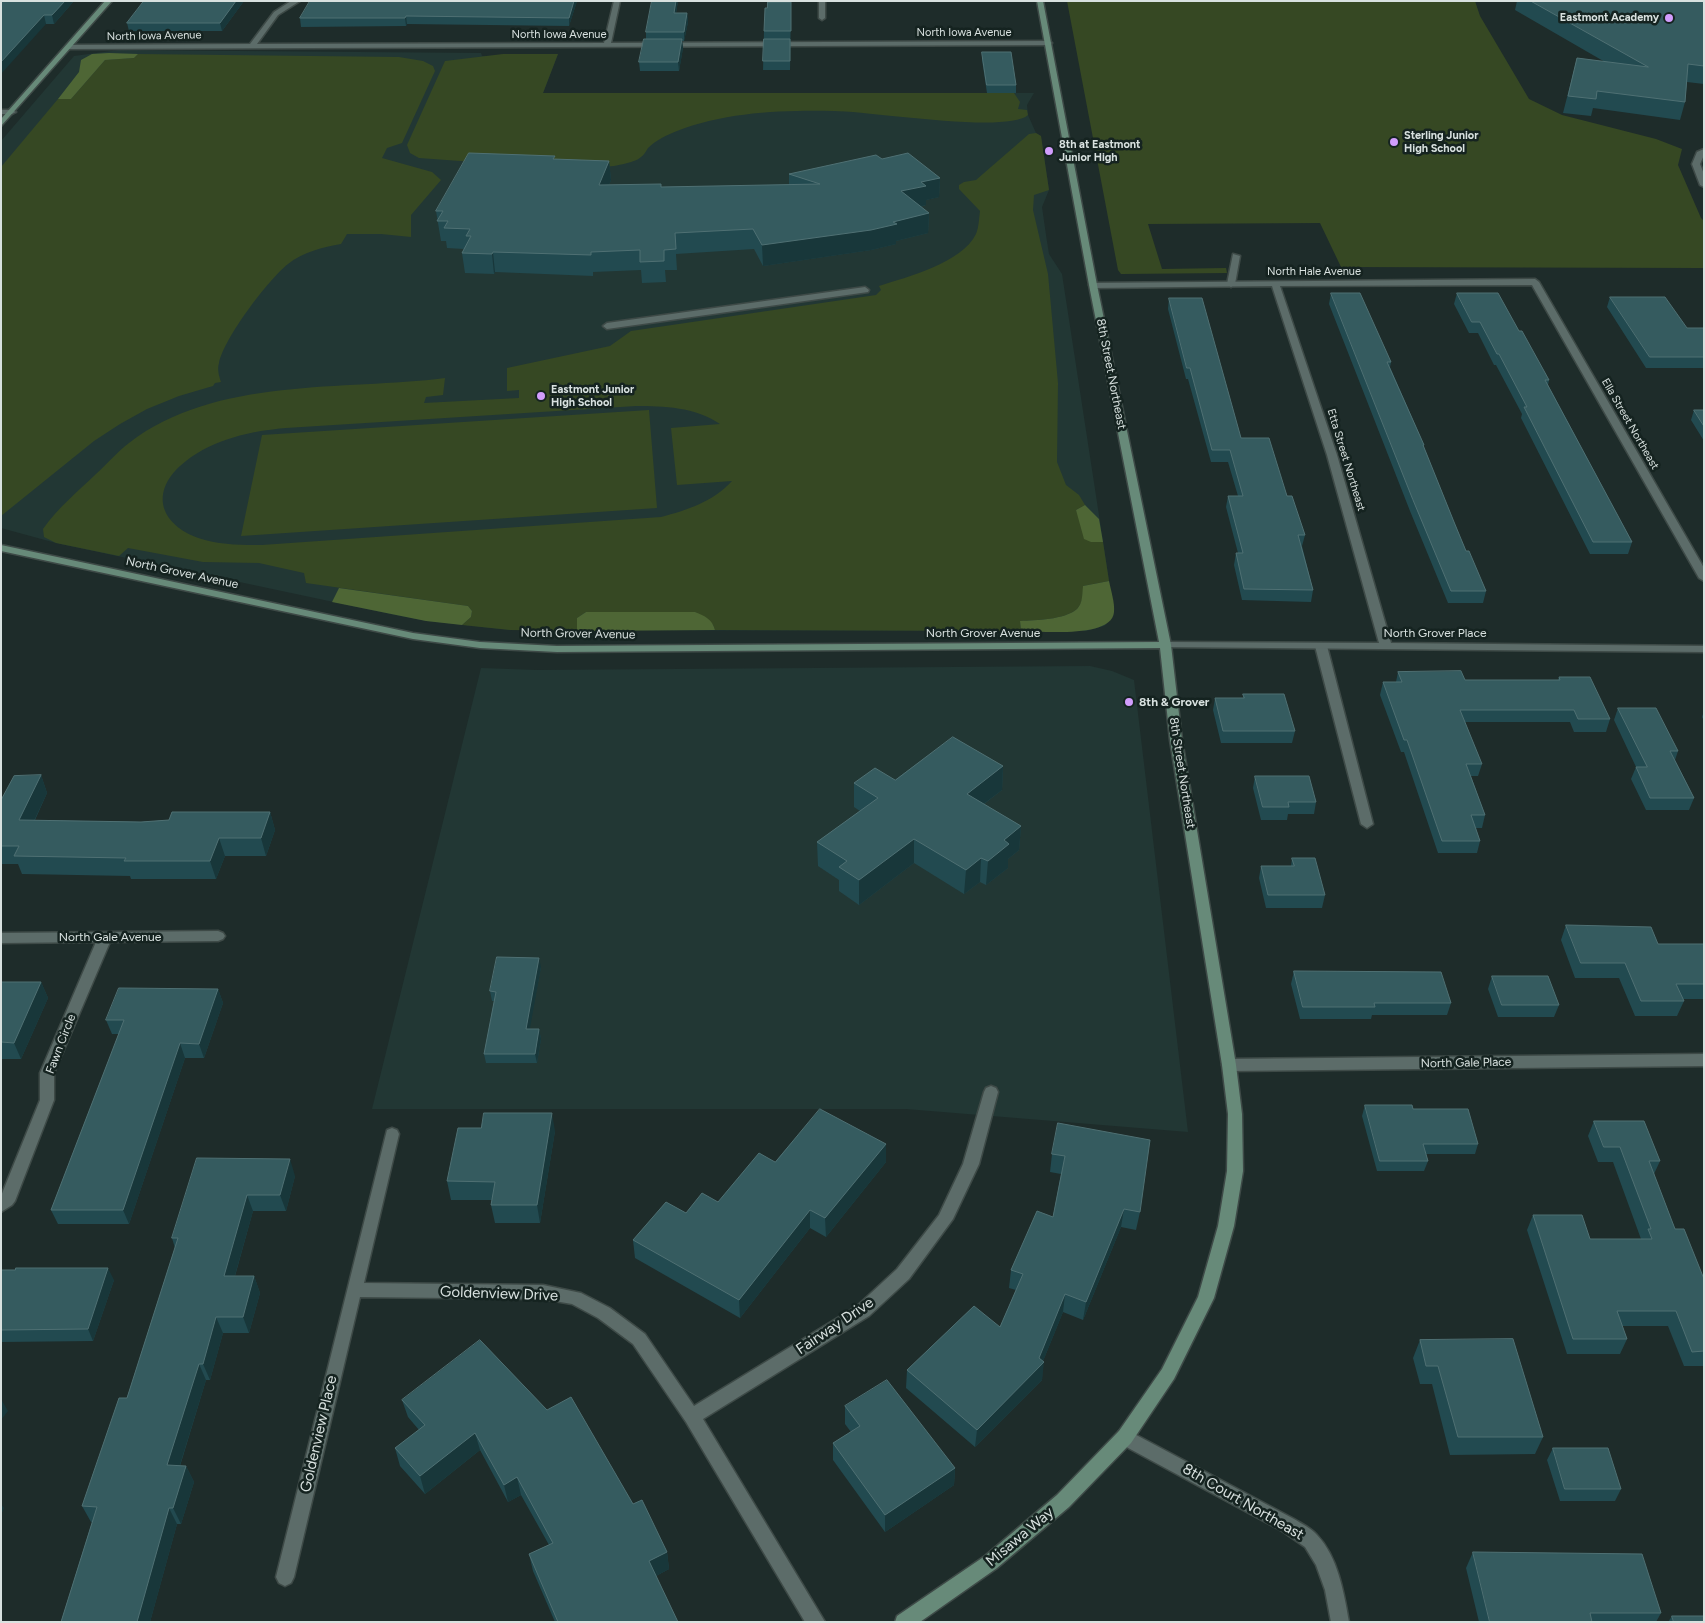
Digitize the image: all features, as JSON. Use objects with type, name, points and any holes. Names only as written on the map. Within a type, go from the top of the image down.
[{"type":"street","points":[[1,124],[109,1]]},
{"type":"street","points":[[253,45],[275,12],[296,1]]},
{"type":"street","points":[[607,45],[617,1]]},
{"type":"street","points":[[822,1],[822,18]]},
{"type":"street","name":"8th Street Northeast","points":[[1040,1],[1093,284],[1165,646],[1176,740],[1229,1065],[1235,1114],[1235,1171],[1226,1226],[1206,1298],[1168,1374],[1125,1437]]},
{"type":"street","name":"North Iowa Avenue","points":[[69,48],[253,45],[1049,43]]},
{"type":"street","points":[[1,112],[12,112]]},
{"type":"street","points":[[1704,151],[1700,154],[1696,164],[1704,185]]},
{"type":"street","points":[[1231,284],[1236,256]]},
{"type":"street","name":"North Hale Avenue","points":[[1093,284],[1535,282]]},
{"type":"street","name":"Ella Street Northeast","points":[[1535,282],[1704,578]]},
{"type":"street","name":"Etta Street Northeast","points":[[1275,283],[1332,455],[1386,646]]},
{"type":"street","points":[[607,326],[866,290]]},
{"type":"street","name":"North Grover Avenue","points":[[1,548],[414,636],[480,645],[557,649],[1165,646]]},
{"type":"street","name":"North Grover Place","points":[[1165,646],[1704,649]]},
{"type":"street","points":[[1321,646],[1367,824]]},
{"type":"street","name":"North Gale Avenue","points":[[1,938],[218,936]]},
{"type":"street","name":"Fawn Circle","points":[[1,1206],[7,1201],[47,1100],[47,1073],[104,937]]},
{"type":"street","name":"North Gale Place","points":[[1229,1065],[1704,1060]]},
{"type":"street","name":"Fairway Drive","points":[[692,1417],[863,1311],[903,1274],[944,1219],[960,1187],[971,1164],[991,1092]]},
{"type":"street","points":[[354,1290],[392,1134]]},
{"type":"street","name":"Goldenview Drive","points":[[354,1290],[543,1292],[575,1298],[604,1312],[639,1339],[692,1417],[816,1622]]},
{"type":"street","name":"Goldenview Place","points":[[285,1577],[354,1290]]},
{"type":"street","name":"Misawa Way","points":[[904,1622],[991,1562],[1063,1501],[1125,1437]]},
{"type":"street","name":"8th Court Northeast","points":[[1125,1437],[1288,1525],[1310,1541],[1325,1564],[1335,1594],[1340,1622]]},
{"type":"shaded area","name":"Eastmont Junior High School","points":[[119,50],[481,53],[482,56],[558,54],[543,93],[1034,93],[1027,105],[1028,115],[1036,133],[1041,136],[1049,190],[1042,207],[1046,235],[1049,254],[1062,274],[1114,613],[1104,626],[1086,631],[510,630],[426,621],[390,614],[56,543],[1,528],[1,141],[74,56]]},
{"type":"shaded area","points":[[1090,666],[1112,671],[1134,680],[1188,1132],[906,1109],[372,1109],[481,668],[536,670]]},
{"type":"green space","name":"Sterling Junior High School","points":[[1067,1],[1475,1],[1480,16],[1529,99],[1562,115],[1656,139],[1682,149],[1678,165],[1704,221],[1704,268],[1341,267],[1320,223],[1148,224],[1162,269],[1226,268],[1227,273],[1121,274],[1118,270]]},
{"type":"green space","points":[[92,54],[138,54],[134,58],[105,60],[71,99],[58,99],[79,72],[81,60]]},
{"type":"green space","points":[[138,54],[399,57],[423,61],[433,66],[435,71],[402,143],[387,148],[382,158],[432,172],[441,180],[411,215],[411,237],[381,234],[347,234],[341,244],[313,251],[300,256],[288,264],[269,283],[229,339],[218,365],[221,382],[147,409],[120,424],[94,441],[1,516],[1,167],[58,99],[71,99],[105,60],[134,58]]},
{"type":"green space","points":[[503,54],[558,54],[543,93],[1014,93],[1020,102],[1018,109],[1027,110],[1028,115],[1015,120],[967,122],[834,111],[754,113],[715,120],[677,131],[654,143],[638,159],[606,167],[488,163],[419,158],[410,153],[407,145],[445,61]]},
{"type":"green space","points":[[1036,133],[1041,136],[1049,190],[1034,195],[1033,210],[1048,274],[1058,383],[1057,462],[1066,485],[1079,495],[1085,505],[1076,510],[1091,542],[1103,542],[1109,581],[1083,586],[1079,607],[1071,613],[1050,619],[1020,621],[1021,631],[715,630],[713,625],[695,612],[586,612],[577,618],[577,631],[510,630],[462,625],[471,617],[472,611],[468,606],[306,583],[304,573],[259,563],[203,562],[128,548],[119,556],[56,543],[44,537],[43,529],[55,514],[129,443],[163,422],[201,406],[241,396],[282,390],[445,378],[443,395],[426,397],[424,403],[519,398],[519,390],[507,391],[507,368],[610,346],[631,331],[876,295],[881,290],[879,286],[933,268],[959,253],[969,244],[977,231],[980,211],[959,189],[959,185],[976,180],[1029,134]],"holes":[[[636,406],[668,407],[690,411],[710,418],[720,424],[671,428],[677,485],[732,481],[708,500],[661,517],[262,545],[241,545],[205,540],[178,527],[169,518],[164,508],[163,496],[166,485],[174,473],[186,461],[209,447],[246,434],[286,428]]]},
{"type":"green space","points":[[649,410],[657,508],[241,536],[262,435]]},
{"type":"green space","points":[[1085,505],[1099,519],[1103,542],[1091,542],[1084,539],[1076,510]]},
{"type":"green space","points":[[1109,581],[1114,612],[1110,621],[1088,630],[1074,632],[1021,631],[1020,621],[1050,619],[1071,613],[1080,604],[1083,586]]},
{"type":"green space","points":[[339,588],[468,606],[472,611],[471,617],[462,625],[426,621],[332,602]]},
{"type":"green space","points":[[586,612],[695,612],[708,618],[715,630],[577,631],[577,618]]},
{"type":"building","points":[[1,1],[65,1],[52,15],[44,15],[1,62]]},
{"type":"building","points":[[144,1],[236,1],[220,23],[127,23]]},
{"type":"building","points":[[310,1],[574,1],[569,18],[406,16],[405,18],[300,18]]},
{"type":"building","points":[[652,1],[676,1],[674,13],[687,13],[684,32],[646,32]]},
{"type":"building","points":[[1531,1],[1704,1],[1704,66],[1688,64],[1685,102],[1597,91],[1596,99],[1568,96],[1577,58],[1648,67]]},
{"type":"building","points":[[768,2],[791,2],[791,31],[764,31],[765,8],[767,8]]},
{"type":"building","points":[[644,39],[682,39],[678,62],[639,62]]},
{"type":"building","points":[[764,39],[790,39],[790,61],[763,61]]},
{"type":"building","points":[[982,52],[1011,52],[1016,85],[987,85]]},
{"type":"building","points":[[469,153],[555,156],[553,159],[609,161],[599,185],[661,184],[661,187],[820,184],[789,174],[876,155],[882,159],[908,153],[940,178],[921,182],[926,186],[901,191],[929,213],[893,222],[897,224],[871,230],[762,245],[753,229],[675,233],[676,249],[664,250],[664,261],[640,262],[640,250],[591,252],[591,255],[462,253],[471,236],[466,236],[470,229],[444,228],[448,221],[437,221],[443,211],[436,211]]},
{"type":"building","points":[[1331,293],[1360,293],[1391,362],[1387,362],[1424,445],[1466,551],[1469,551],[1486,591],[1451,591]]},
{"type":"building","points":[[1457,293],[1498,293],[1549,380],[1545,380],[1632,542],[1593,542],[1499,354],[1497,354],[1480,322],[1472,322]]},
{"type":"building","points":[[1610,297],[1665,297],[1687,328],[1704,328],[1704,357],[1650,357]]},
{"type":"building","points":[[1169,298],[1202,298],[1241,438],[1269,438],[1287,496],[1292,496],[1305,535],[1298,535],[1313,590],[1244,589],[1236,553],[1243,553],[1228,496],[1243,496],[1230,450],[1212,450],[1190,368],[1187,368]]},
{"type":"building","points":[[1694,410],[1704,410],[1704,426]]},
{"type":"building","points":[[1461,671],[1465,680],[1560,680],[1559,677],[1590,677],[1610,719],[1578,719],[1574,710],[1460,710],[1482,764],[1466,764],[1485,815],[1471,815],[1480,841],[1442,841],[1407,740],[1404,740],[1383,682],[1402,682],[1398,672]]},
{"type":"building","points":[[1243,694],[1284,694],[1295,731],[1223,731],[1215,698],[1244,698]]},
{"type":"building","points":[[1618,708],[1656,708],[1678,751],[1670,751],[1694,798],[1650,798],[1636,767],[1647,767]]},
{"type":"building","points":[[953,737],[1003,766],[967,794],[1021,826],[1004,840],[1009,844],[988,861],[981,858],[966,870],[914,839],[859,880],[839,867],[847,861],[817,842],[878,798],[854,783],[875,768],[895,780]]},
{"type":"building","points":[[41,775],[19,820],[141,822],[169,820],[172,812],[270,812],[261,838],[219,838],[210,861],[124,861],[126,858],[14,856],[19,846],[1,846],[1,800],[14,776]]},
{"type":"building","points":[[1255,776],[1309,776],[1316,802],[1288,802],[1289,807],[1263,807]]},
{"type":"building","points":[[1292,858],[1315,858],[1325,895],[1268,895],[1261,866],[1294,866]]},
{"type":"building","points":[[1566,925],[1651,927],[1658,944],[1704,944],[1704,984],[1676,984],[1684,1001],[1641,1001],[1625,963],[1581,963]]},
{"type":"building","points":[[497,957],[539,958],[526,1029],[539,1029],[535,1054],[484,1054],[496,992],[490,991]]},
{"type":"building","points":[[1294,971],[1441,972],[1451,1003],[1374,1003],[1375,1007],[1303,1007]]},
{"type":"building","points":[[1492,976],[1548,976],[1559,1005],[1502,1005]]},
{"type":"building","points":[[1,982],[41,982],[14,1043],[1,1042]]},
{"type":"building","points":[[119,988],[218,989],[199,1044],[180,1043],[123,1210],[51,1210],[124,1020],[106,1020]]},
{"type":"building","points":[[1365,1105],[1412,1105],[1413,1109],[1468,1109],[1478,1144],[1423,1144],[1428,1161],[1380,1161]]},
{"type":"building","points":[[820,1109],[886,1144],[825,1218],[810,1210],[739,1300],[633,1240],[666,1202],[686,1213],[702,1193],[718,1202],[759,1153],[775,1162]]},
{"type":"building","points":[[484,1113],[552,1113],[537,1205],[491,1205],[495,1182],[447,1181],[458,1128],[481,1128]]},
{"type":"building","points":[[1594,1121],[1644,1121],[1660,1161],[1649,1161],[1675,1229],[1684,1229],[1704,1279],[1704,1351],[1692,1352],[1676,1311],[1617,1311],[1627,1339],[1573,1339],[1533,1215],[1582,1215],[1590,1239],[1652,1239],[1648,1229],[1651,1229],[1620,1147],[1604,1147]]},
{"type":"building","points":[[1058,1123],[1150,1140],[1140,1212],[1124,1209],[1086,1302],[1065,1294],[1039,1358],[1044,1362],[977,1430],[907,1370],[974,1306],[1000,1327],[1023,1274],[1011,1270],[1037,1211],[1053,1217],[1065,1156],[1052,1154]]},
{"type":"building","points":[[197,1158],[290,1159],[280,1195],[247,1195],[224,1276],[254,1276],[243,1317],[216,1317],[203,1364],[199,1364],[167,1465],[186,1466],[173,1508],[169,1508],[137,1622],[61,1622],[97,1507],[82,1506],[119,1398],[127,1398],[178,1238],[172,1238]]},
{"type":"building","points":[[16,1268],[108,1268],[88,1329],[1,1330],[1,1270],[15,1270]]},
{"type":"building","points":[[1513,1339],[1543,1437],[1458,1437],[1438,1366],[1426,1366],[1420,1340]]},
{"type":"building","points":[[480,1340],[547,1410],[571,1397],[633,1504],[642,1500],[667,1552],[649,1561],[678,1622],[558,1622],[529,1554],[553,1543],[517,1477],[504,1485],[475,1433],[420,1476],[395,1448],[425,1425],[402,1400]]},
{"type":"building","points":[[887,1380],[955,1468],[885,1515],[833,1443],[860,1426],[845,1406]]},
{"type":"building","points":[[1553,1448],[1608,1448],[1621,1489],[1565,1489]]},
{"type":"building","points":[[1473,1552],[1642,1554],[1661,1613],[1590,1613],[1592,1622],[1490,1622]]},
{"type":"building","points":[[1672,1616],[1704,1616],[1704,1622],[1674,1622]]},
{"type":"place","name":"Eastmont Academy","points":[[1669,18]]},
{"type":"place","name":"Sterling Junior High School","points":[[1394,142]]},
{"type":"place","name":"8th at Eastmont Junior High","points":[[1049,151]]},
{"type":"place","name":"Eastmont Junior High School","points":[[541,396]]},
{"type":"place","name":"8th & Grover","points":[[1129,702]]}]
